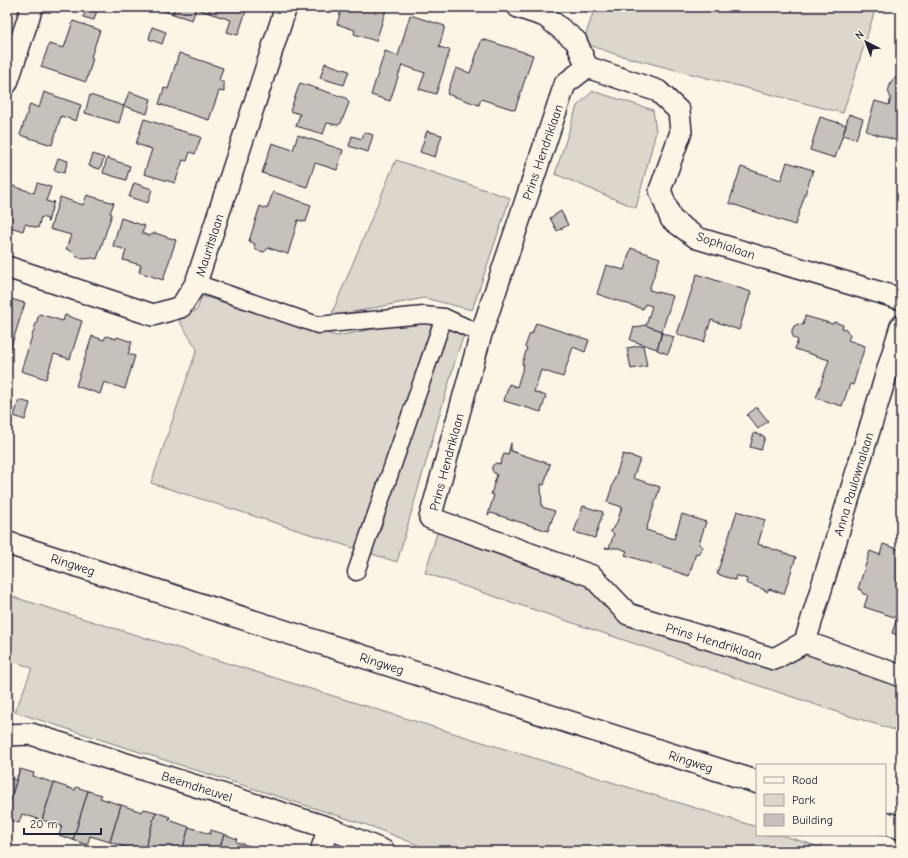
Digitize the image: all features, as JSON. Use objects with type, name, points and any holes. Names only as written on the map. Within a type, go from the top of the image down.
[{"type":"main road","name":"Ringweg","points":[[7,543],[756,782]]},
{"type":"main road","points":[[886,823],[901,828]]},
{"type":"street","points":[[7,83],[32,7]]},
{"type":"street","name":"Mauritslaan","points":[[7,267],[153,315],[181,307],[196,283],[286,7]]},
{"type":"street","points":[[518,7],[546,16],[576,41],[587,67]]},
{"type":"street","name":"Sophialaan","points":[[587,67],[658,91],[678,111],[681,132],[660,190],[671,219],[697,238],[900,299]]},
{"type":"street","name":"Prins Hendriklaan","points":[[587,67],[565,84],[481,334],[430,518],[592,576],[628,614],[774,659],[805,642]]},
{"type":"street","points":[[196,283],[318,325],[424,315],[444,317],[481,334]]},
{"type":"street","points":[[356,572],[444,317]]},
{"type":"street","name":"Anna Paulownalaan","points":[[805,642],[901,326]]},
{"type":"street","points":[[805,642],[901,676]]},
{"type":"street","name":"Beemdheuvel","points":[[7,735],[31,734],[329,828],[384,851]]},
{"type":"street","points":[[321,851],[329,828]]},
{"type":"green space","points":[[595,7],[876,7],[843,113],[618,55],[583,43]]},
{"type":"green space","points":[[593,91],[653,110],[656,132],[636,208],[555,174],[577,106]]},
{"type":"green space","points":[[396,160],[510,198],[472,310],[424,298],[338,315],[332,313]]},
{"type":"green space","points":[[202,296],[337,336],[424,319],[466,330],[458,351],[397,562],[151,483],[197,349],[178,319],[197,310]]},
{"type":"green space","points":[[438,530],[581,579],[627,619],[769,663],[789,664],[812,652],[901,682],[901,732],[843,714],[425,573]]},
{"type":"green space","points":[[7,595],[756,827],[756,836],[784,836],[833,851],[433,851],[370,826],[15,712],[32,668],[7,659]]},
{"type":"building","points":[[87,7],[97,10],[94,20],[83,17]]},
{"type":"building","points":[[162,7],[175,7],[173,14],[161,10]]},
{"type":"building","points":[[175,7],[211,7],[209,13],[196,9],[192,20],[173,14]]},
{"type":"building","points":[[211,7],[247,8],[238,35],[227,32],[231,20],[209,13]]},
{"type":"building","points":[[342,7],[387,7],[376,41],[354,34],[355,30],[337,24]]},
{"type":"building","points":[[410,15],[445,26],[439,47],[450,50],[436,94],[419,89],[425,73],[402,65],[390,101],[371,95],[385,51],[398,56]]},
{"type":"building","points":[[73,21],[100,30],[91,57],[93,58],[86,82],[41,67],[49,44],[64,48]]},
{"type":"building","points":[[152,27],[166,32],[162,44],[149,39]]},
{"type":"building","points":[[482,39],[533,55],[515,110],[481,99],[479,105],[447,94],[456,68],[470,73]]},
{"type":"building","points":[[179,53],[223,68],[219,80],[224,83],[224,92],[219,91],[209,120],[159,104],[164,88],[168,89]]},
{"type":"building","points":[[325,63],[349,71],[344,85],[320,78]]},
{"type":"building","points":[[901,69],[901,142],[866,131],[875,101],[889,105],[891,98],[888,91],[892,80],[898,77]]},
{"type":"building","points":[[300,83],[346,98],[349,103],[341,123],[338,125],[327,123],[323,134],[296,126],[300,114],[290,111]]},
{"type":"building","points":[[44,92],[81,105],[76,121],[61,116],[52,145],[20,135],[30,104],[39,108]]},
{"type":"building","points":[[129,92],[151,99],[147,114],[124,106]]},
{"type":"building","points":[[90,95],[124,106],[119,123],[85,113]]},
{"type":"building","points":[[849,114],[863,119],[856,139],[843,135]]},
{"type":"building","points":[[820,117],[846,125],[835,158],[810,150]]},
{"type":"building","points":[[144,119],[201,137],[195,154],[190,152],[187,161],[183,160],[175,183],[144,174],[152,149],[136,144]]},
{"type":"building","points":[[427,131],[442,135],[435,157],[420,152]]},
{"type":"building","points":[[364,132],[373,135],[368,152],[349,146],[352,136],[362,139]]},
{"type":"building","points":[[298,135],[343,150],[337,170],[315,163],[307,187],[262,173],[272,143],[293,150]]},
{"type":"building","points":[[93,154],[104,158],[100,169],[89,166]]},
{"type":"building","points":[[58,158],[68,161],[64,173],[54,170]]},
{"type":"building","points":[[107,158],[130,166],[126,180],[103,173]]},
{"type":"building","points":[[787,162],[813,170],[795,225],[729,203],[741,167],[781,180]]},
{"type":"building","points":[[37,183],[51,187],[46,201],[53,203],[54,201],[48,222],[48,219],[41,217],[38,228],[25,224],[23,231],[7,226],[7,184],[34,193]]},
{"type":"building","points":[[134,183],[152,189],[148,203],[129,197]]},
{"type":"building","points":[[273,192],[311,205],[306,222],[298,220],[288,254],[269,248],[264,252],[256,250],[254,246],[255,244],[249,241],[260,206],[267,209]]},
{"type":"building","points":[[87,195],[114,203],[110,213],[112,214],[97,259],[84,259],[77,257],[71,251],[66,249],[71,235],[50,229],[60,197],[83,205]]},
{"type":"building","points":[[561,211],[568,225],[557,231],[550,218]]},
{"type":"building","points":[[121,218],[145,226],[142,233],[149,236],[155,233],[176,240],[163,280],[139,272],[141,265],[123,260],[126,250],[113,246]]},
{"type":"building","points":[[631,248],[660,258],[649,290],[673,296],[662,331],[646,326],[652,306],[645,304],[643,309],[597,294],[606,265],[624,270]]},
{"type":"building","points":[[697,274],[751,292],[739,330],[711,320],[704,342],[677,334]]},
{"type":"building","points":[[7,298],[25,303],[7,359]]},
{"type":"building","points":[[39,314],[63,321],[65,315],[82,321],[70,359],[54,354],[46,379],[21,371]]},
{"type":"building","points":[[805,316],[833,324],[834,322],[843,325],[842,328],[846,329],[850,336],[848,340],[865,346],[853,385],[850,384],[842,406],[816,398],[829,360],[795,349],[798,340],[794,338],[792,330],[794,326],[798,324],[803,325]]},
{"type":"building","points":[[536,323],[589,340],[585,352],[573,347],[563,377],[541,370],[534,392],[546,396],[541,412],[504,401],[509,384],[517,387],[524,364],[522,364],[527,348],[525,347],[530,333],[532,334]]},
{"type":"building","points":[[644,325],[662,331],[657,349],[630,340],[634,327],[637,328]]},
{"type":"building","points":[[662,333],[674,337],[668,354],[657,350]]},
{"type":"building","points":[[92,336],[104,340],[106,336],[116,339],[117,337],[132,342],[128,354],[135,356],[125,389],[104,382],[100,394],[76,386]]},
{"type":"building","points":[[643,345],[647,366],[631,369],[627,348]]},
{"type":"building","points":[[19,400],[30,403],[25,420],[14,416]]},
{"type":"building","points":[[757,407],[768,421],[758,429],[747,415]]},
{"type":"building","points":[[754,433],[765,437],[761,450],[750,447]]},
{"type":"building","points":[[511,443],[511,451],[550,464],[544,485],[541,484],[542,507],[555,511],[548,531],[491,513],[488,515],[494,495],[491,494],[497,474],[492,470],[492,466],[496,463],[500,464],[504,454],[508,455]]},
{"type":"building","points":[[623,454],[640,459],[633,478],[660,487],[646,530],[674,539],[682,514],[706,522],[699,544],[703,547],[698,554],[696,553],[689,576],[625,555],[627,551],[619,548],[609,548],[614,534],[610,531],[616,525],[622,507],[607,502]]},
{"type":"building","points":[[901,479],[901,498],[895,496]]},
{"type":"building","points":[[583,506],[603,512],[595,538],[574,532]]},
{"type":"building","points":[[737,511],[765,520],[758,544],[796,557],[784,594],[769,589],[767,592],[764,591],[765,590],[746,583],[747,579],[736,575],[735,580],[717,574]]},
{"type":"building","points":[[883,544],[901,550],[901,573],[896,589],[901,591],[901,636],[892,633],[897,618],[864,607],[868,595],[863,594],[861,590],[858,589],[870,551],[880,555]]},
{"type":"building","points":[[20,769],[7,811],[7,777],[16,780]]},
{"type":"building","points":[[20,769],[34,773],[33,776],[54,783],[42,820],[22,814],[19,823],[7,819],[7,811]]},
{"type":"building","points":[[54,783],[75,790],[76,787],[88,791],[73,840],[59,835],[62,826],[42,820]]},
{"type":"building","points":[[88,791],[102,795],[100,798],[121,805],[110,842],[90,836],[87,845],[73,840]]},
{"type":"building","points":[[121,805],[142,812],[144,809],[156,812],[144,851],[129,851],[129,848],[110,842]]},
{"type":"building","points":[[156,812],[170,817],[169,820],[189,827],[182,851],[144,851]]},
{"type":"building","points":[[189,827],[210,834],[211,830],[224,834],[219,851],[182,851]]},
{"type":"building","points":[[224,834],[237,839],[236,842],[257,848],[256,851],[219,851]]}]
